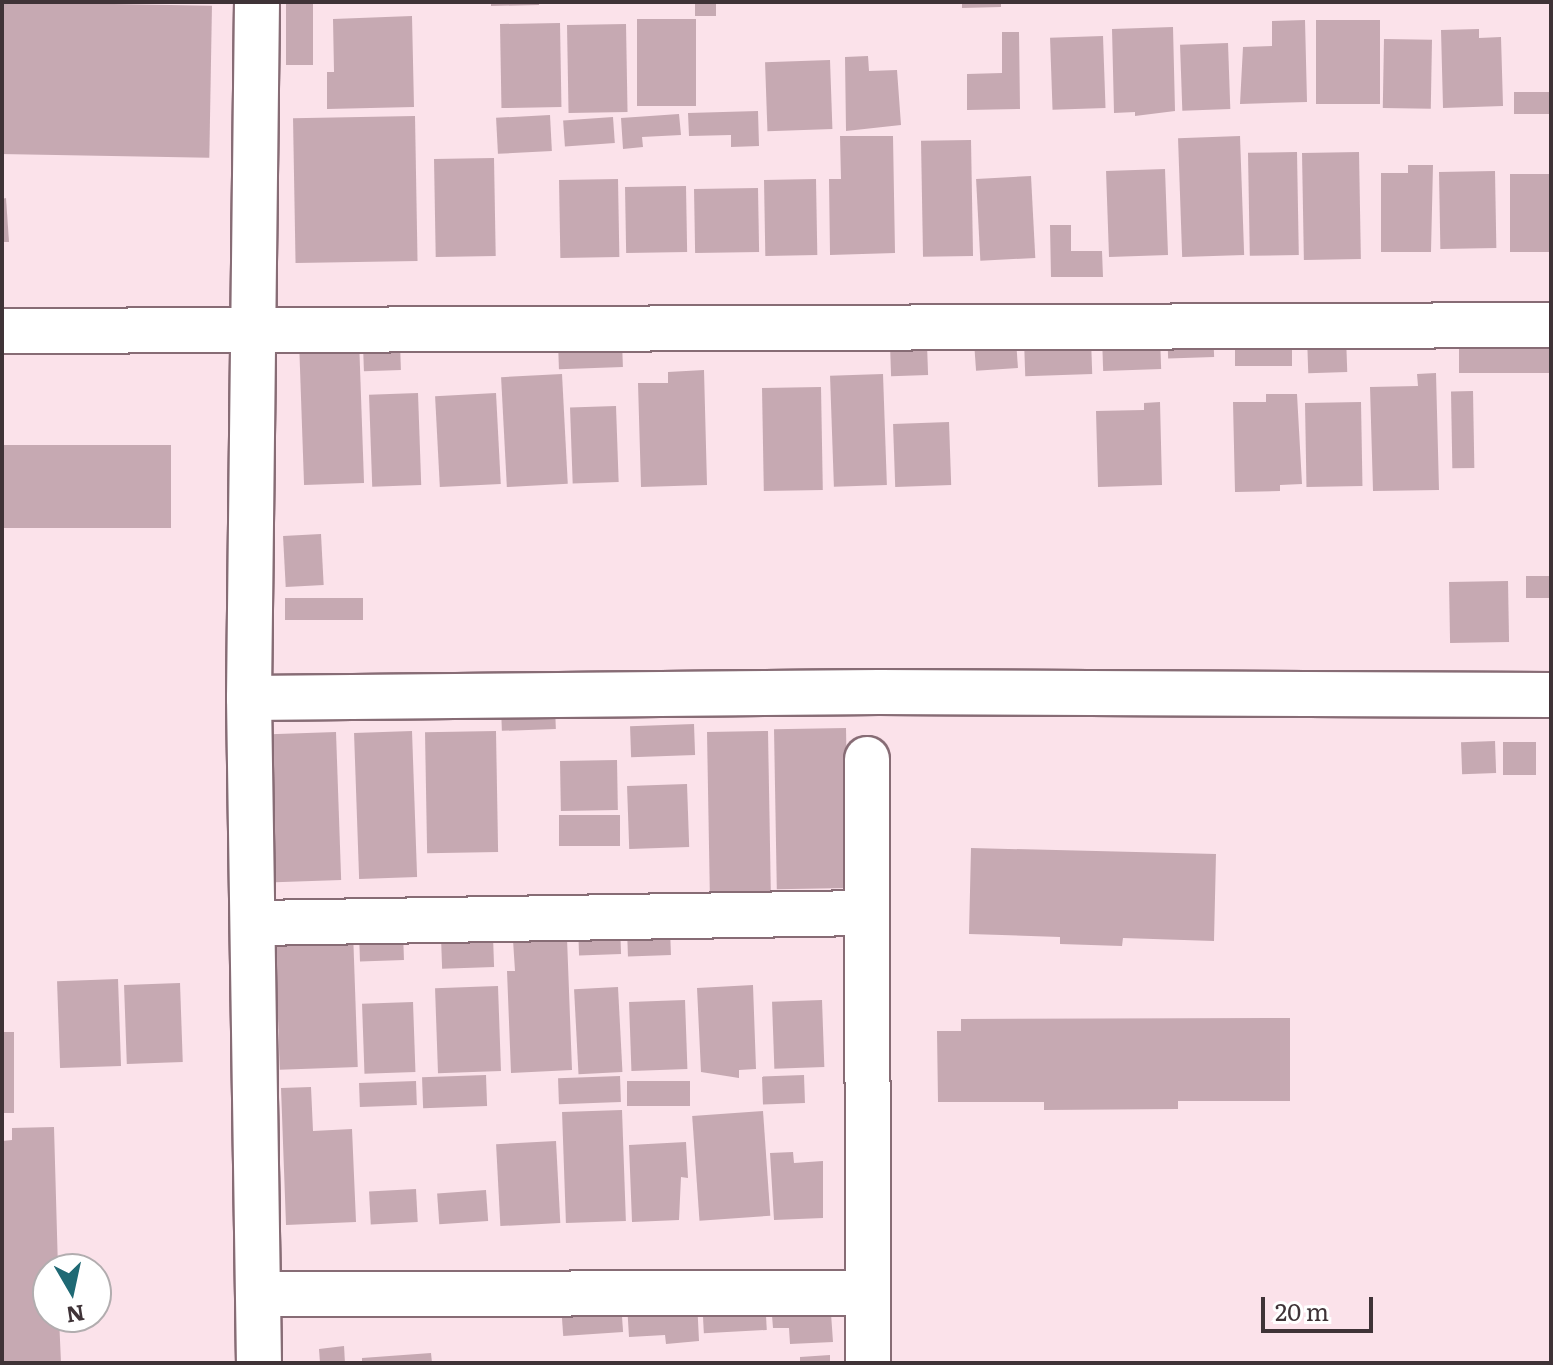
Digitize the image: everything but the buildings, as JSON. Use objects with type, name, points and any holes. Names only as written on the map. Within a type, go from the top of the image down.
[{"type":"street","points":[[257,2],[249,698],[255,923],[259,1363]]},
{"type":"street","points":[[2,331],[1551,325]]},
{"type":"street","points":[[249,698],[879,692],[1551,695]]},
{"type":"street","points":[[867,759],[868,1363]]},
{"type":"street","points":[[255,923],[867,913]]},
{"type":"street","points":[[259,1294],[868,1293]]}]
